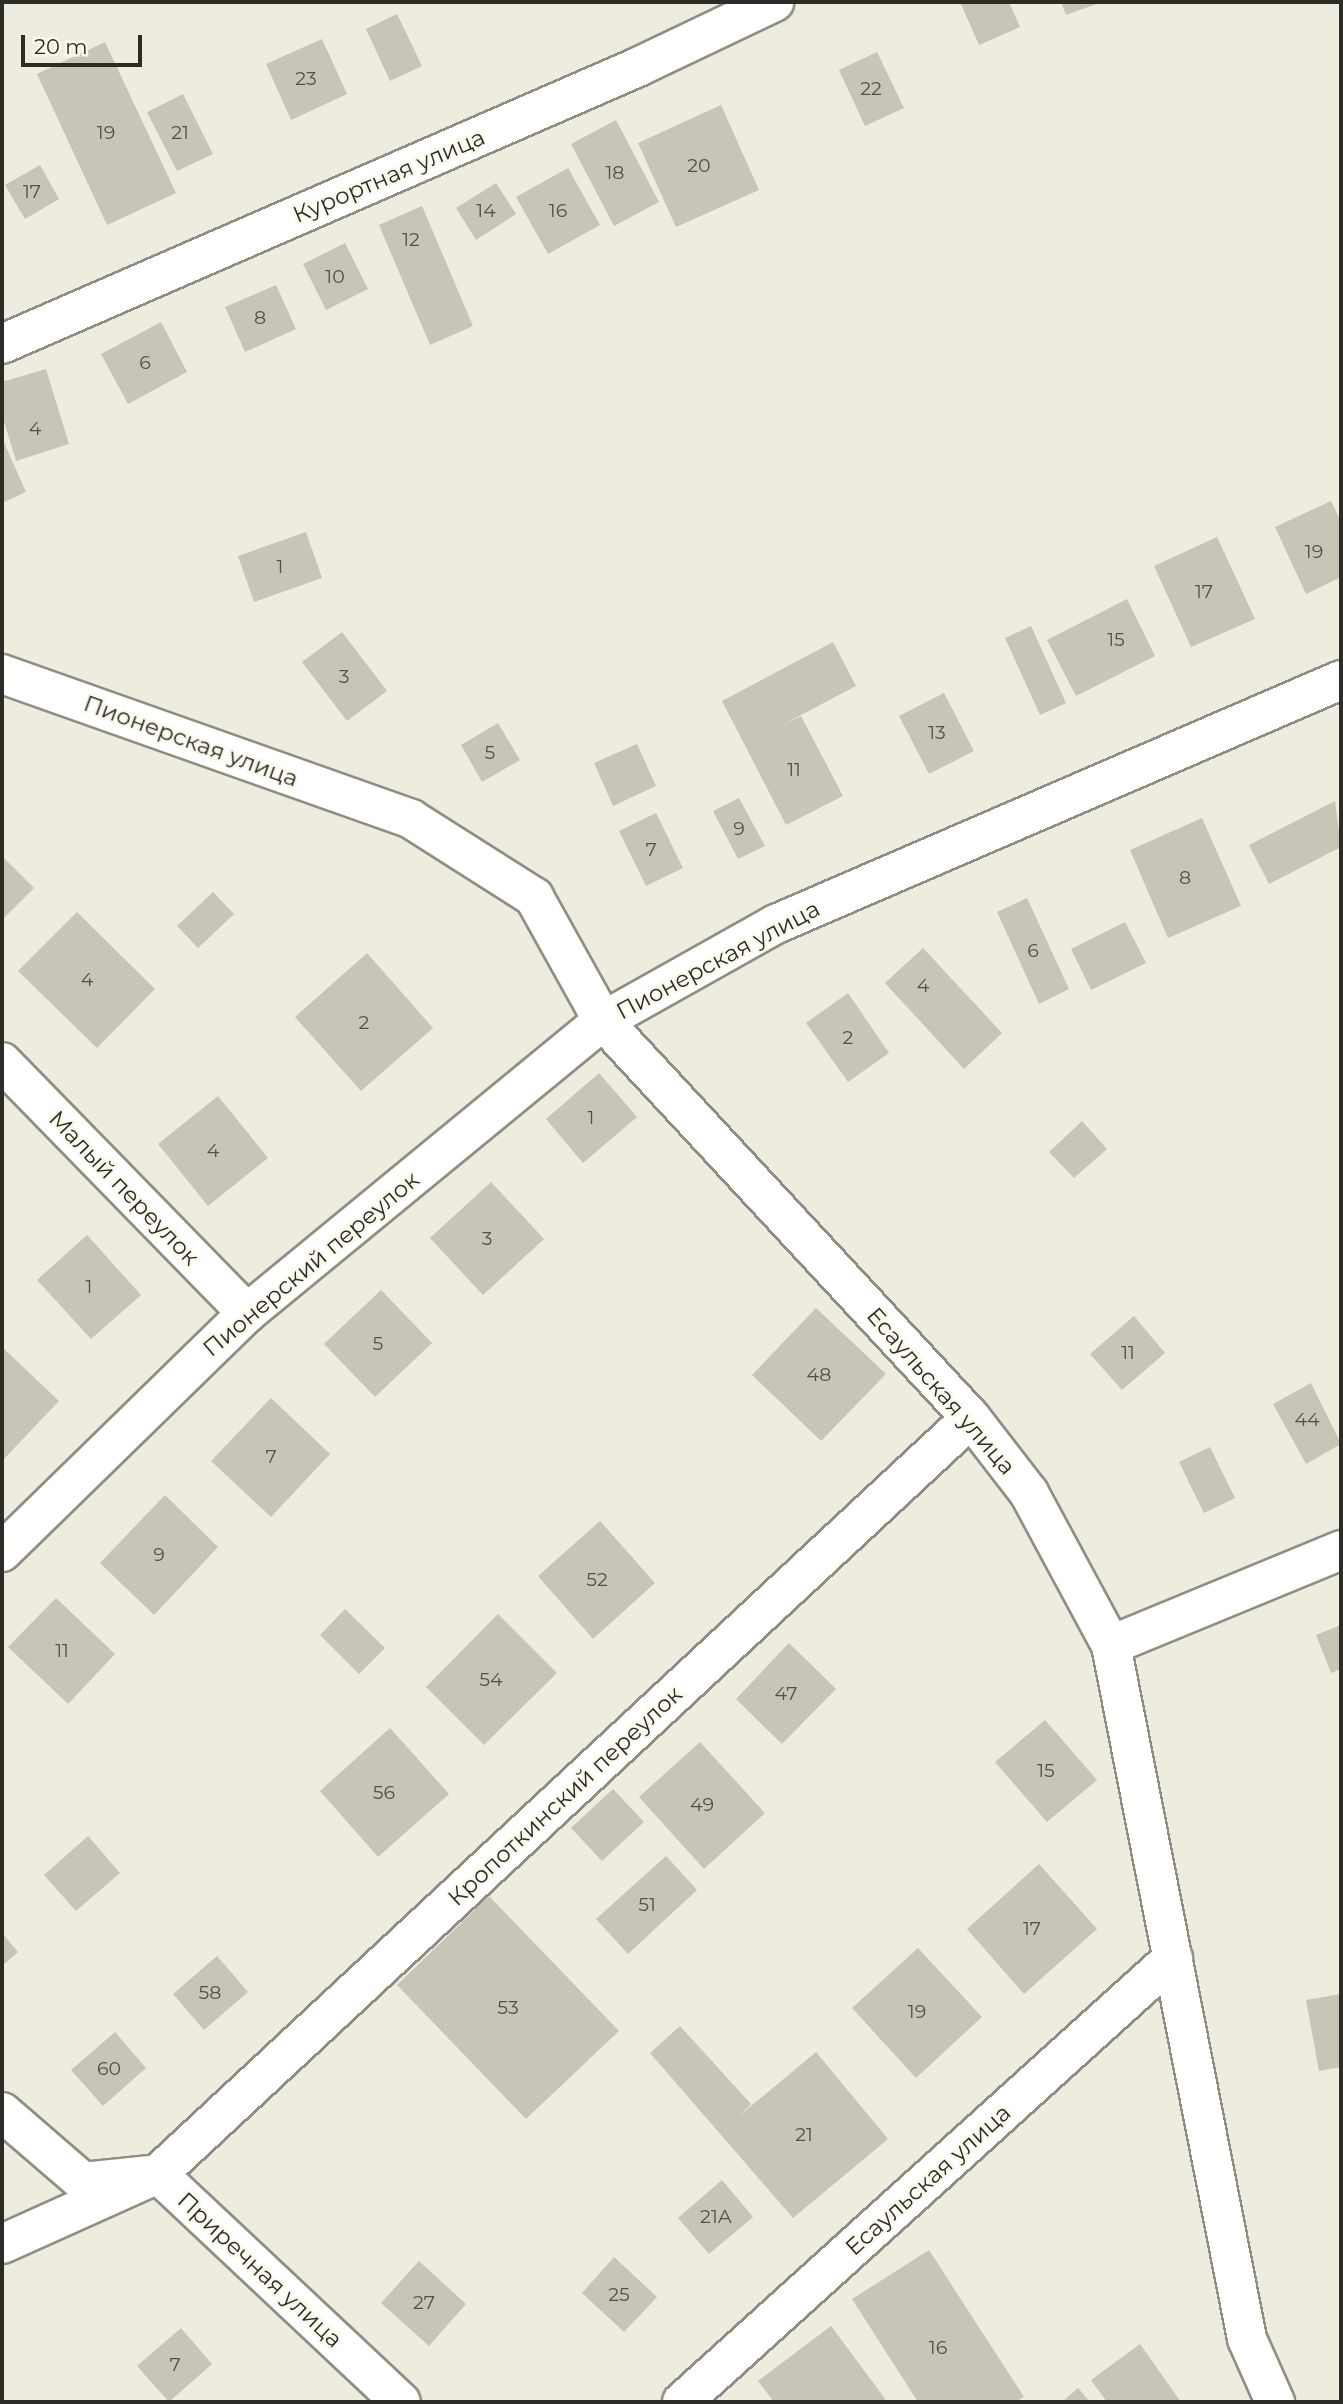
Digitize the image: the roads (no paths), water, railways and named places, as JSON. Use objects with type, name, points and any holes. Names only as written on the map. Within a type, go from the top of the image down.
[{"type":"street","name":"Курортная улица","points":[[2,344],[638,68],[774,2]]},
{"type":"street","name":"Пионерская улица","points":[[2,674],[411,819],[534,897],[603,1021],[776,924],[1341,680]]},
{"type":"street","name":"Пионерский переулок","points":[[2,1552],[247,1313],[603,1021]]},
{"type":"street","name":"Есаульская улица","points":[[603,1021],[971,1418],[1029,1493],[1111,1645],[1247,2339],[1275,2402]]},
{"type":"street","name":"Малый переулок","points":[[2,1062],[247,1313]]},
{"type":"street","name":"Кропоткинский переулок","points":[[158,2174],[971,1418]]},
{"type":"street","points":[[1111,1645],[1341,1550]]},
{"type":"street","name":"Есаульская улица","points":[[682,2402],[1173,1958]]},
{"type":"street","points":[[2,2112],[83,2182],[158,2174]]},
{"type":"street","name":"Приречная улица","points":[[2,2244],[158,2174],[401,2402]]}]
